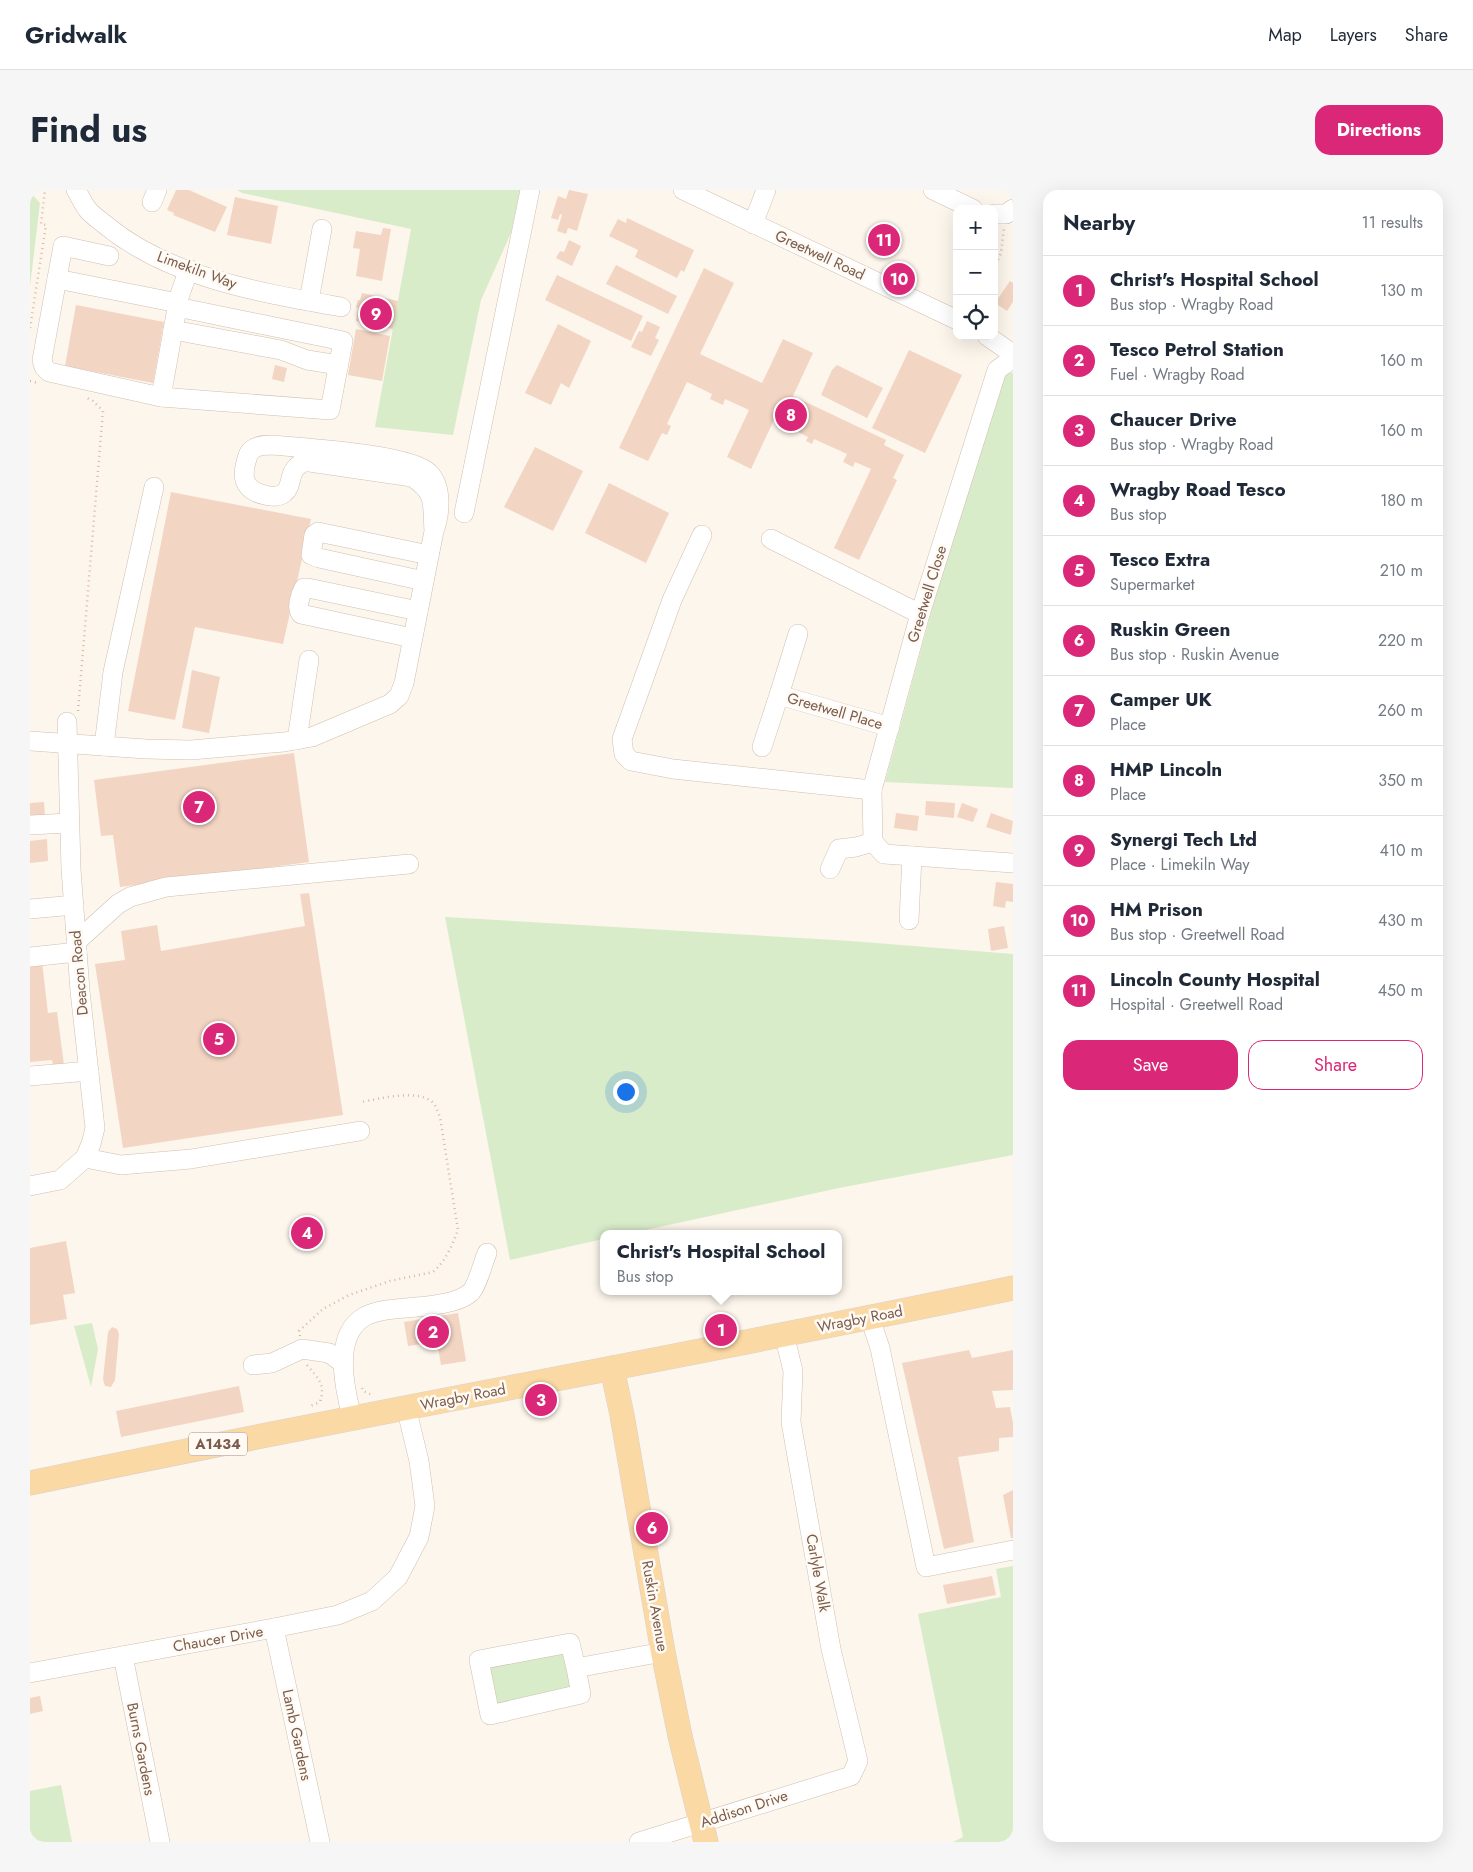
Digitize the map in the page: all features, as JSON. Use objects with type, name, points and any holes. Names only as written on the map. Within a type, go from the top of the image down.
[{"type":"main road","name":"Wragby Road","points":[[30,1482],[352,1417],[870,1318],[1013,1288]]},
{"type":"main road","name":"Ruskin Avenue","points":[[612,1368],[622,1414],[663,1652],[680,1736],[704,1832]]},
{"type":"street","name":"Limekiln Way","points":[[76,190],[88,211],[125,240],[166,261],[221,281],[340,307]]},
{"type":"street","points":[[464,513],[530,190]]},
{"type":"street","name":"Greetwell Road","points":[[683,190],[953,318]]},
{"type":"street","points":[[753,224],[766,190]]},
{"type":"street","points":[[933,190],[965,205]]},
{"type":"street","points":[[310,301],[322,229]]},
{"type":"street","points":[[56,280],[343,341],[330,410],[161,397],[49,372],[44,367],[42,360],[56,280],[62,246],[109,256]]},
{"type":"street","points":[[161,397],[178,305],[188,269]]},
{"type":"street","points":[[173,330],[281,350],[307,360],[338,365]]},
{"type":"street","points":[[991,340],[1013,356]]},
{"type":"street","name":"Greetwell Close","points":[[872,842],[872,790],[920,614],[997,370],[1013,356]]},
{"type":"street","points":[[30,741],[191,750],[297,740],[312,737],[390,704],[399,696],[404,683],[429,555],[438,519],[436,482],[429,472],[418,465],[345,451],[272,446],[260,446],[252,450],[248,453],[244,481],[252,491],[266,496],[283,494],[289,486],[294,469],[304,462],[412,477],[425,485],[431,494],[434,531]]},
{"type":"street","points":[[104,746],[114,672],[154,487]]},
{"type":"street","points":[[424,581],[318,558],[311,554],[312,544],[314,535],[318,532],[429,555]]},
{"type":"street","points":[[702,535],[672,600],[622,739],[624,754],[631,761],[673,769],[872,790]]},
{"type":"street","points":[[771,539],[920,614]]},
{"type":"street","points":[[412,638],[300,614],[298,609],[300,600],[304,588],[308,588],[418,611]]},
{"type":"street","name":"Greetwell Place","points":[[762,747],[798,634]]},
{"type":"street","points":[[297,740],[309,660]]},
{"type":"street","name":"Greetwell Place","points":[[779,695],[890,727]]},
{"type":"street","name":"Deacon Road","points":[[67,722],[69,823],[74,905],[95,1128],[85,1158]]},
{"type":"street","points":[[30,825],[69,823]]},
{"type":"street","points":[[830,869],[839,849],[856,847],[872,842],[884,854],[1013,863]]},
{"type":"street","points":[[909,920],[912,856]]},
{"type":"street","points":[[30,957],[77,947],[118,904],[130,897],[166,887],[409,864]]},
{"type":"street","points":[[30,909],[74,905]]},
{"type":"street","points":[[30,1076],[89,1071]]},
{"type":"street","points":[[30,1186],[60,1180],[85,1158],[121,1165],[191,1159],[360,1131]]},
{"type":"street","points":[[352,1417],[345,1389],[343,1363],[345,1345],[352,1329],[363,1318],[381,1312],[442,1304],[465,1296],[472,1291],[487,1253]]},
{"type":"street","points":[[870,1318],[880,1348],[926,1567],[1013,1550]]},
{"type":"street","name":"Carlyle Walk","points":[[784,1334],[793,1371],[791,1422],[831,1649],[858,1761],[851,1776],[820,1785]]},
{"type":"street","points":[[253,1365],[272,1363],[302,1349],[329,1353],[343,1363]]},
{"type":"street","name":"Chaucer Drive","points":[[30,1673],[338,1615],[372,1601],[398,1577],[419,1537],[425,1506],[419,1461],[406,1408]]},
{"type":"street","name":"Lamb Gardens","points":[[274,1628],[320,1842]]},
{"type":"street","points":[[570,1643],[576,1668],[581,1694],[490,1715],[479,1660],[570,1643]]},
{"type":"street","points":[[576,1668],[663,1652]]},
{"type":"street","name":"Burns Gardens","points":[[123,1656],[160,1842]]},
{"type":"street","name":"Addison Drive","points":[[639,1842],[704,1832],[820,1785]]},
{"type":"path","points":[[30,328],[46,225],[41,224],[45,190]]},
{"type":"path","points":[[998,260],[1001,253],[1004,213]]},
{"type":"path","points":[[30,381],[45,385]]},
{"type":"path","points":[[67,722],[78,714],[103,411],[94,401],[80,394]]},
{"type":"path","points":[[323,1392],[322,1384],[304,1361],[299,1331],[323,1309],[349,1295],[390,1281],[433,1272],[445,1258],[458,1230],[440,1116],[434,1104],[420,1096],[399,1096],[361,1102]]},
{"type":"green space","points":[[237,190],[520,190],[511,233],[481,300],[453,435],[375,427],[411,229],[242,193]]},
{"type":"green space","points":[[30,192],[40,203],[30,286]]},
{"type":"green space","points":[[997,370],[1013,373],[1013,788],[885,782]]},
{"type":"green space","points":[[445,917],[851,941],[1013,954],[1013,1155],[839,1188],[645,1230],[600,1230],[600,1240],[510,1260]]},
{"type":"green space","points":[[92,1323],[98,1349],[91,1387],[74,1326]]},
{"type":"green space","points":[[1013,1566],[1013,1842],[953,1842],[963,1837],[918,1614],[1001,1597],[996,1569]]},
{"type":"green space","points":[[570,1643],[581,1694],[490,1715],[479,1660]]},
{"type":"green space","points":[[61,1785],[72,1842],[30,1842],[30,1791]]},
{"type":"building","points":[[176,190],[189,190],[227,207],[215,232],[173,215],[174,213],[167,210]]},
{"type":"building","points":[[569,190],[588,194],[577,231],[568,228],[566,234],[557,231],[562,215],[560,214],[558,220],[551,218],[558,196],[566,199]]},
{"type":"building","points":[[235,197],[278,206],[271,244],[227,235]]},
{"type":"building","points":[[627,218],[694,250],[684,272],[681,270],[677,278],[635,257],[638,250],[609,236],[618,219],[626,223]]},
{"type":"building","points":[[383,228],[391,229],[382,281],[356,276],[360,249],[353,248],[356,231],[381,235]]},
{"type":"building","points":[[569,240],[581,246],[572,266],[556,258],[560,251],[564,252]]},
{"type":"building","points":[[616,265],[677,296],[668,314],[606,284]]},
{"type":"building","points":[[704,268],[734,283],[700,354],[762,383],[783,339],[813,353],[793,396],[886,440],[884,445],[904,455],[893,478],[897,480],[859,560],[834,548],[871,469],[855,462],[853,467],[843,462],[847,454],[814,439],[812,444],[806,441],[808,437],[774,420],[751,469],[727,457],[749,410],[725,399],[723,405],[710,399],[712,394],[687,382],[667,424],[671,426],[667,435],[662,433],[648,461],[619,448]]},
{"type":"building","points":[[557,275],[643,316],[631,341],[545,300]]},
{"type":"building","points":[[1010,281],[1013,283],[1013,302],[1007,311],[998,305],[998,299]]},
{"type":"building","points":[[362,293],[398,301],[393,329],[356,321],[358,308],[356,307]]},
{"type":"building","points":[[76,305],[164,322],[153,383],[65,366]]},
{"type":"building","points":[[647,321],[660,327],[655,338],[659,340],[651,356],[631,347],[639,331],[642,332]]},
{"type":"building","points":[[558,324],[591,341],[569,388],[561,383],[551,405],[525,393]]},
{"type":"building","points":[[356,329],[390,336],[382,381],[348,375]]},
{"type":"building","points":[[909,350],[962,375],[925,453],[872,428]]},
{"type":"building","points":[[275,365],[287,368],[284,382],[272,379]]},
{"type":"building","points":[[837,365],[883,388],[867,418],[821,395],[832,370]]},
{"type":"building","points":[[535,447],[583,471],[553,531],[504,507]]},
{"type":"building","points":[[609,483],[669,513],[646,563],[585,533]]},
{"type":"building","points":[[171,492],[311,519],[283,644],[195,627],[175,720],[128,711]]},
{"type":"building","points":[[192,670],[220,677],[209,733],[182,728]]},
{"type":"building","points":[[294,753],[309,862],[120,887],[113,835],[101,836],[94,780]]},
{"type":"building","points":[[926,801],[955,803],[954,818],[925,815]]},
{"type":"building","points":[[44,802],[45,816],[30,821],[30,803]]},
{"type":"building","points":[[962,803],[978,809],[973,822],[957,817]]},
{"type":"building","points":[[896,813],[919,816],[917,831],[894,828]]},
{"type":"building","points":[[991,813],[1013,821],[1011,835],[986,827]]},
{"type":"building","points":[[47,839],[48,861],[30,863],[30,841]]},
{"type":"building","points":[[996,882],[1013,884],[1013,902],[1006,901],[1005,908],[993,906]]},
{"type":"building","points":[[309,893],[343,1115],[123,1148],[95,964],[125,960],[121,931],[157,925],[161,951],[305,926],[300,894]]},
{"type":"building","points":[[1004,926],[1008,948],[991,951],[988,929]]},
{"type":"building","points":[[42,962],[48,1013],[57,1012],[64,1065],[53,1066],[52,1060],[30,1062],[30,964]]},
{"type":"building","points":[[66,1241],[75,1293],[63,1295],[67,1319],[30,1325],[30,1248]]},
{"type":"building","points":[[458,1313],[466,1361],[441,1365],[437,1342],[408,1346],[404,1322]]},
{"type":"building","points":[[112,1327],[117,1329],[119,1334],[115,1380],[111,1387],[105,1386],[103,1379],[108,1332]]},
{"type":"building","points":[[969,1350],[972,1358],[1013,1350],[1013,1390],[992,1391],[996,1408],[1010,1407],[1013,1437],[999,1438],[999,1451],[958,1457],[974,1542],[944,1549],[902,1363]]},
{"type":"building","points":[[239,1386],[244,1412],[121,1437],[116,1411]]},
{"type":"building","points":[[1013,1490],[1013,1538],[1011,1538],[1003,1495]]},
{"type":"building","points":[[992,1576],[996,1595],[947,1604],[943,1585]]},
{"type":"building","points":[[40,1696],[43,1711],[30,1714],[30,1698]]},
{"type":"place","name":"Lincoln County Hospital","points":[[884,240]]},
{"type":"place","name":"HM Prison","points":[[899,279]]},
{"type":"place","name":"Synergi Tech Ltd","points":[[376,314]]},
{"type":"place","name":"HMP Lincoln","points":[[791,415]]},
{"type":"place","name":"Camper UK","points":[[199,807]]},
{"type":"place","name":"Tesco Extra","points":[[219,1039]]},
{"type":"place","name":"Wragby Road Tesco","points":[[307,1233]]},
{"type":"place","name":"Christ's Hospital School","points":[[721,1330]]},
{"type":"place","name":"Tesco Petrol Station","points":[[433,1332]]},
{"type":"place","name":"Chaucer Drive","points":[[541,1400]]},
{"type":"place","name":"Ruskin Green","points":[[652,1528]]}]
